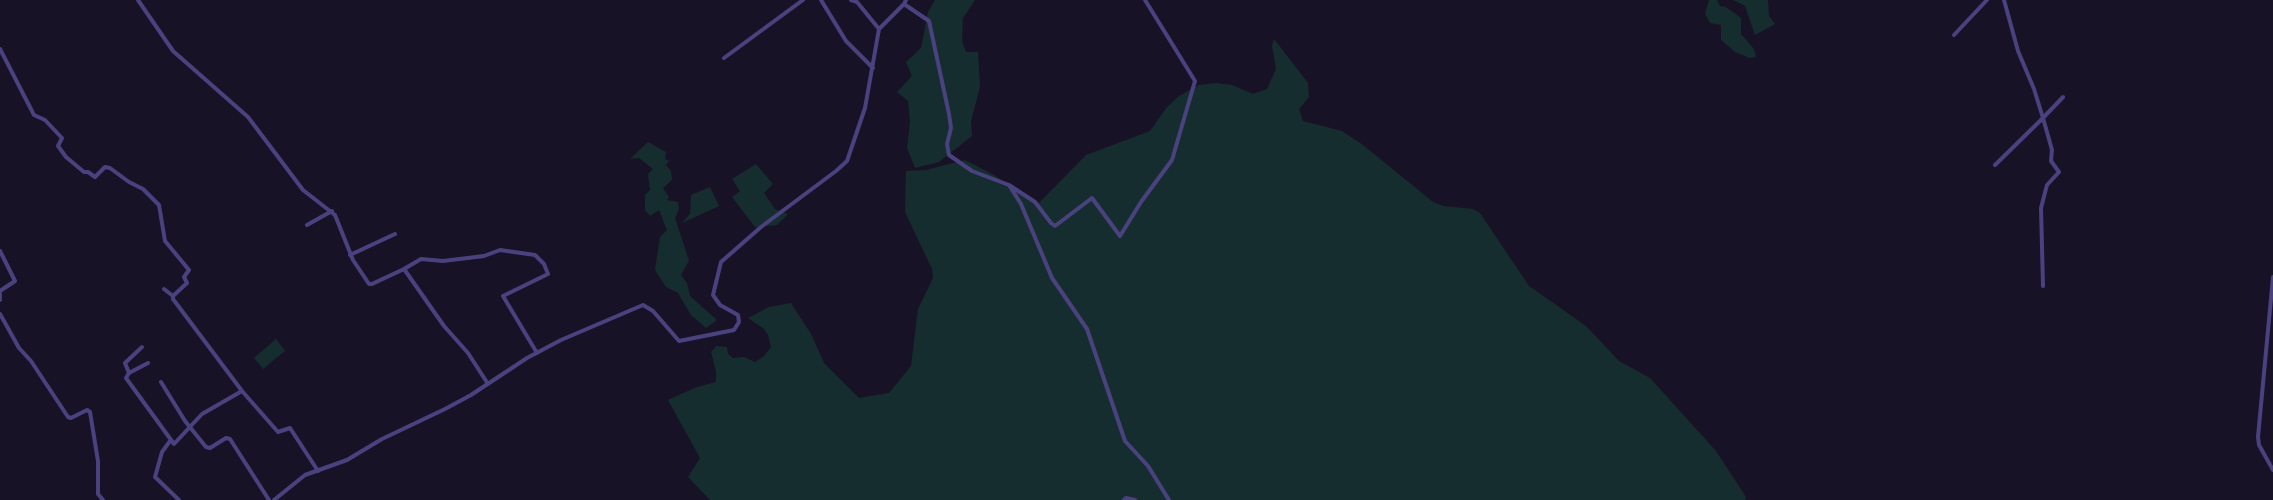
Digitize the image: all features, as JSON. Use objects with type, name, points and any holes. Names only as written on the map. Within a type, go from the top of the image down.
[{"type":"street","points":[[138,0],[173,51],[248,117],[302,190],[332,211],[340,225],[350,255],[370,284],[404,269],[421,258],[443,261],[484,256],[500,250],[535,255],[543,263],[548,274],[503,296],[536,353]]},
{"type":"street","points":[[724,58],[803,0]]},
{"type":"street","points":[[821,0],[846,42],[873,68]]},
{"type":"street","points":[[851,0],[857,2],[879,29]]},
{"type":"street","points":[[274,500],[305,476],[347,460],[488,384],[536,353],[643,305],[653,311],[679,341],[734,330],[739,322],[738,315],[720,305],[713,295],[721,262],[754,233],[836,172],[847,161],[864,115],[879,29],[905,2],[929,21],[949,114],[951,128],[947,144],[949,155],[972,172],[1009,185],[1035,202],[1055,226],[1092,198],[1120,236],[1141,202],[1172,160],[1195,81],[1145,0]]},
{"type":"street","points":[[1954,35],[1987,0]]},
{"type":"street","points":[[2004,0],[2018,52],[2034,89],[2043,118],[2052,150],[2051,161],[2059,172],[2046,185],[2041,208],[2043,286]]},
{"type":"street","points":[[0,49],[34,115],[44,120],[62,138],[58,146],[66,157],[84,172],[88,172],[95,177],[105,167],[110,168],[129,182],[143,189],[159,205],[165,241],[189,270],[184,278],[187,283],[173,296]]},
{"type":"street","points":[[1995,165],[2062,97]]},
{"type":"street","points":[[1009,185],[1021,204],[1052,278],[1087,329],[1125,441],[1148,466],[1169,500]]},
{"type":"street","points":[[307,225],[332,211]]},
{"type":"street","points":[[350,255],[395,234]]},
{"type":"street","points":[[0,251],[15,281],[0,292],[0,300]]},
{"type":"street","points":[[404,269],[444,326],[468,353],[488,384]]},
{"type":"street","points":[[2273,277],[2258,437],[2259,444],[2273,470]]},
{"type":"street","points":[[164,289],[173,296],[173,299],[242,391],[278,432],[290,428],[318,471]]},
{"type":"street","points":[[0,314],[19,348],[32,361],[68,417],[71,418],[87,410],[90,412],[98,461],[98,494],[103,500]]},
{"type":"street","points":[[130,373],[125,363],[142,347]]},
{"type":"street","points":[[148,363],[130,373],[127,379],[174,444],[204,413],[242,391]]},
{"type":"street","points":[[161,382],[190,427],[209,448],[226,438],[230,439],[269,500]]},
{"type":"street","points":[[170,441],[162,452],[155,474],[157,479],[179,500]]},
{"type":"street","points":[[1124,500],[1135,500]]},
{"type":"green space","points":[[935,0],[975,0],[963,18],[962,41],[966,52],[978,52],[980,87],[971,121],[972,136],[939,162],[915,168],[907,148],[910,122],[908,101],[897,92],[912,76],[906,62],[921,48],[928,12]]},
{"type":"green space","points":[[1709,0],[1717,0],[1720,6],[1726,7],[1741,18],[1741,34],[1754,49],[1756,57],[1750,58],[1735,52],[1721,40],[1721,25],[1710,23],[1705,14]]},
{"type":"green space","points":[[1733,0],[1768,0],[1769,16],[1775,24],[1755,35],[1745,6]]},
{"type":"green space","points":[[1274,39],[1308,83],[1309,97],[1299,109],[1303,121],[1342,131],[1363,145],[1433,202],[1443,206],[1473,209],[1480,213],[1529,286],[1586,326],[1619,361],[1650,378],[1716,451],[1746,497],[1745,500],[710,500],[688,477],[700,458],[668,400],[697,387],[716,382],[716,371],[711,352],[716,346],[727,347],[728,354],[733,358],[744,357],[755,362],[764,356],[771,347],[768,335],[764,329],[748,318],[769,307],[791,303],[811,334],[824,363],[859,398],[889,393],[911,366],[918,309],[933,278],[932,269],[905,212],[906,171],[926,170],[965,160],[994,175],[1037,205],[1086,155],[1150,131],[1167,107],[1179,96],[1199,85],[1216,83],[1232,85],[1253,94],[1267,89],[1276,69],[1272,46]]},
{"type":"green space","points":[[648,142],[666,152],[665,159],[669,161],[666,165],[671,171],[672,180],[663,188],[669,197],[667,200],[678,202],[679,209],[675,218],[689,261],[681,275],[687,283],[690,296],[717,320],[706,328],[691,315],[678,293],[666,287],[655,270],[660,237],[667,230],[659,210],[650,216],[645,210],[645,195],[650,190],[648,174],[653,169],[639,158],[630,159]]},
{"type":"green space","points":[[756,164],[773,184],[764,193],[775,209],[788,214],[777,225],[755,227],[732,197],[740,191],[732,179]]},
{"type":"green space","points":[[710,187],[719,206],[682,223],[690,214],[691,195]]},
{"type":"green space","points":[[276,339],[285,351],[263,369],[254,358]]}]
